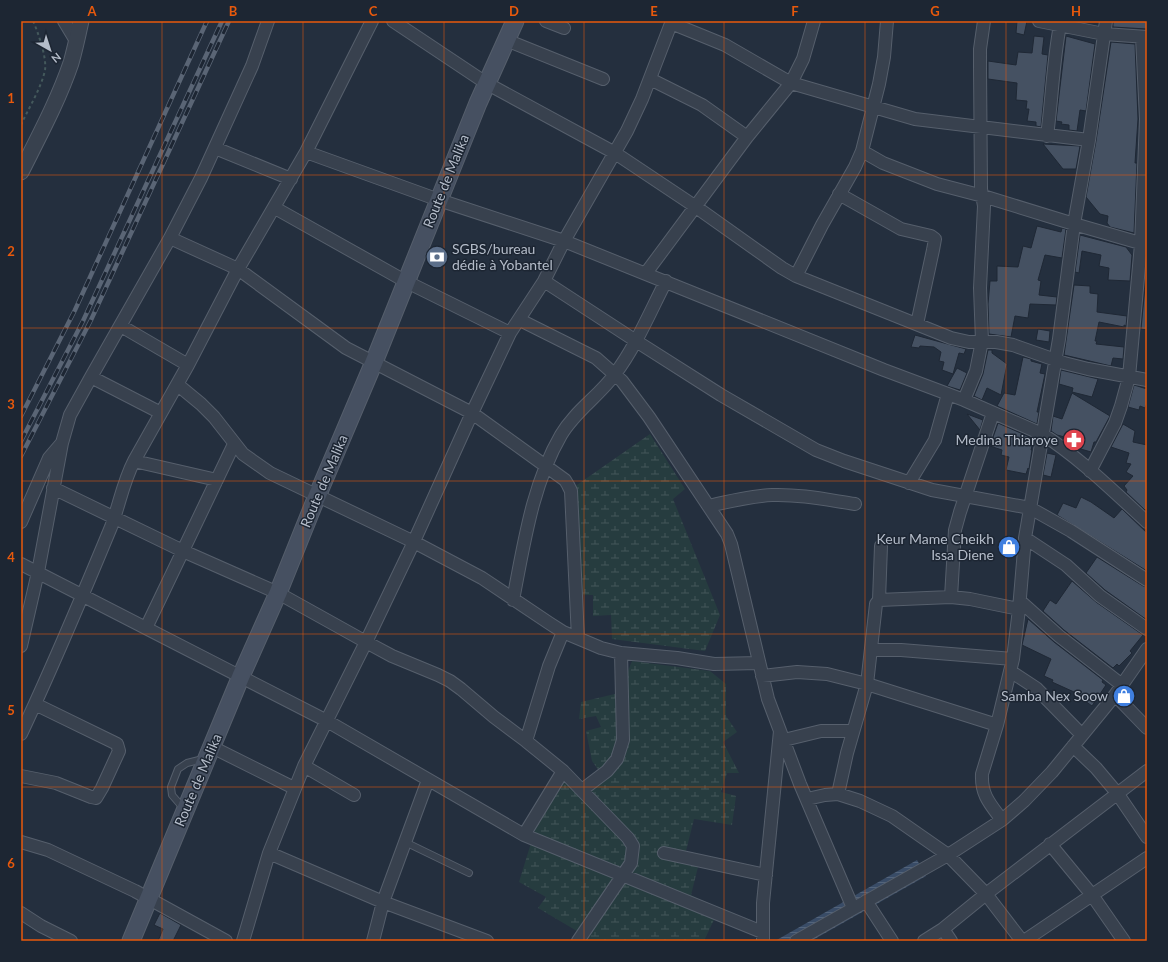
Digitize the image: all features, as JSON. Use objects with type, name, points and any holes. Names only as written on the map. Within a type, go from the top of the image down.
[{"type":"main road","name":"Route de Malika","points":[[131,941],[374,362],[405,281],[486,83],[515,21]]},
{"type":"street","points":[[64,21],[76,41]]},
{"type":"street","points":[[21,172],[49,115],[70,65],[81,21]]},
{"type":"street","points":[[21,646],[38,572],[62,443],[70,415],[90,377],[121,326],[170,238],[201,178],[252,66],[268,21]]},
{"type":"street","points":[[21,734],[83,595],[114,518],[128,473],[178,385],[238,268],[275,208],[306,152],[372,21]]},
{"type":"street","points":[[393,21],[486,83],[615,153],[696,207],[758,252],[796,276],[951,338],[969,342],[982,341],[1013,345],[1055,360],[1088,369],[1147,380]]},
{"type":"street","points":[[546,21],[564,28]]},
{"type":"street","points":[[646,273],[747,137],[791,83],[803,59],[814,21]]},
{"type":"street","points":[[796,276],[822,225],[855,167],[862,151],[874,107],[884,57],[887,21]]},
{"type":"street","points":[[964,400],[976,371],[982,341],[980,288],[984,206],[981,189],[980,55],[984,21]]},
{"type":"street","points":[[1039,21],[1104,34],[1145,37],[1146,136],[1144,245],[1129,377],[1121,406],[1114,423],[1090,471]]},
{"type":"street","points":[[1002,820],[985,797],[982,774],[997,725],[1013,658],[1020,605],[1025,538],[1055,360],[1074,224],[1089,140],[1106,21]]},
{"type":"street","points":[[243,941],[269,853],[304,766],[414,542],[510,333],[520,320],[544,281],[564,241],[627,131],[650,79],[672,22],[725,45],[791,83],[915,119],[1089,140]]},
{"type":"street","points":[[1048,136],[1054,82],[1055,51],[1060,25]]},
{"type":"street","points":[[506,40],[603,79]]},
{"type":"street","points":[[650,79],[702,104],[747,137]]},
{"type":"street","points":[[215,148],[291,179]]},
{"type":"street","points":[[862,151],[883,163],[930,182],[983,196],[1144,245]]},
{"type":"street","points":[[306,152],[439,200],[564,241],[884,370],[964,400],[1042,434],[1090,471],[1147,522]]},
{"type":"street","points":[[839,194],[901,229],[931,236],[935,239],[916,324]]},
{"type":"street","points":[[275,208],[405,281],[510,333]]},
{"type":"street","points":[[170,238],[238,268],[346,348],[472,413],[564,480],[571,491],[578,638]]},
{"type":"street","points":[[544,281],[636,342],[721,395],[816,450],[844,461],[932,490],[1030,508],[1071,531],[1147,580]]},
{"type":"street","points":[[513,600],[525,535],[535,498],[546,466],[560,436],[569,421],[615,374],[636,342],[666,281]]},
{"type":"street","points":[[520,320],[596,358],[622,381],[649,417],[727,534],[731,544],[768,699],[806,799],[853,908]]},
{"type":"street","points":[[121,326],[188,365]]},
{"type":"street","points":[[90,377],[161,413]]},
{"type":"street","points":[[178,385],[214,417],[234,444],[249,459],[270,473],[414,542],[482,578],[563,632],[601,648],[622,653],[677,658],[714,664],[759,663]]},
{"type":"street","points":[[909,483],[935,440],[948,394]]},
{"type":"street","points":[[951,597],[956,530],[965,496],[993,413]]},
{"type":"street","points":[[21,522],[49,458],[62,443]]},
{"type":"street","points":[[146,628],[234,444]]},
{"type":"street","points":[[134,461],[217,480]]},
{"type":"street","points":[[53,488],[183,551],[278,593],[392,656],[450,681],[563,771],[628,838],[633,846],[631,863],[578,941]]},
{"type":"street","points":[[709,506],[748,497],[772,495],[791,495],[855,504]]},
{"type":"street","points":[[1025,538],[1066,565],[1100,596],[1147,630]]},
{"type":"street","points":[[838,794],[853,731],[867,684],[876,604],[879,600],[880,546]]},
{"type":"street","points":[[21,564],[327,721],[524,835],[622,875],[762,936],[763,903],[782,735]]},
{"type":"street","points":[[879,600],[951,597],[1020,605],[1059,636],[1119,690],[1147,728]]},
{"type":"street","points":[[526,741],[549,666],[563,632]]},
{"type":"street","points":[[796,941],[948,855],[1002,820],[1040,785],[1119,690],[1147,649]]},
{"type":"street","points":[[871,650],[901,650],[1013,658]]},
{"type":"street","points":[[582,790],[607,771],[612,765],[616,759],[623,740],[622,653]]},
{"type":"street","points":[[762,676],[797,672],[827,674],[867,684],[997,725]]},
{"type":"street","points":[[1010,672],[1036,688],[1082,735]]},
{"type":"street","points":[[21,776],[56,783],[96,798],[119,751],[119,747],[113,742],[35,704]]},
{"type":"street","points":[[782,735],[821,731],[853,731]]},
{"type":"street","points":[[1073,746],[1096,768],[1117,793],[1147,837]]},
{"type":"street","points":[[209,753],[294,788]]},
{"type":"street","points":[[304,766],[354,795]]},
{"type":"street","points":[[524,835],[563,771]]},
{"type":"street","points":[[924,941],[1147,771]]},
{"type":"street","points":[[373,941],[383,902],[428,780]]},
{"type":"street","points":[[806,799],[838,794],[892,816],[948,855],[986,894],[1023,941],[1147,858]]},
{"type":"street","points":[[21,842],[48,850],[149,898],[203,935],[226,941]]},
{"type":"street","points":[[1050,844],[1092,896],[1124,941]]},
{"type":"street","points":[[269,853],[383,902],[487,941]]},
{"type":"street","points":[[664,853],[766,875]]},
{"type":"street","points":[[866,901],[892,941]]},
{"type":"street","points":[[21,913],[41,926],[71,941]]},
{"type":"street","points":[[943,928],[951,941]]},
{"type":"lane","points":[[185,810],[172,795],[171,787],[178,769],[187,762],[209,753]]},
{"type":"lane","points":[[404,842],[469,874]]},
{"type":"path","points":[[21,124],[39,88],[45,68],[43,51],[33,21]]},
{"type":"green space","points":[[650,434],[685,489],[673,499],[720,615],[705,651],[612,639],[611,615],[593,616],[593,595],[582,595],[574,487]]},
{"type":"green space","points":[[632,661],[710,671],[726,684],[726,716],[737,732],[723,742],[739,773],[727,773],[721,792],[736,796],[732,825],[694,819],[684,859],[698,867],[691,895],[719,909],[704,941],[585,941],[587,937],[538,908],[546,897],[519,882],[535,830],[567,773],[589,793],[605,779],[592,761],[586,731],[601,727],[596,716],[579,719],[581,702],[619,693]]},
{"type":"water","points":[[917,860],[926,876],[811,941],[775,941]]},
{"type":"building","points":[[1017,21],[1027,21],[1024,35],[1016,33]]},
{"type":"building","points":[[1113,21],[1147,21],[1147,29],[1113,27]]},
{"type":"building","points":[[1034,36],[1044,37],[1042,54],[1048,55],[1041,127],[1036,126],[1036,122],[1027,121],[1029,109],[1026,109],[1027,101],[1016,100],[1017,83],[988,79],[988,61],[1016,65],[1018,52],[1032,53]]},
{"type":"building","points":[[1066,36],[1095,44],[1086,111],[1080,110],[1077,131],[1069,130],[1069,125],[1061,124],[1062,122],[1056,121]]},
{"type":"building","points":[[1111,42],[1135,44],[1138,119],[1135,163],[1137,163],[1134,233],[1110,227],[1107,223],[1108,216],[1100,214],[1086,197]]},
{"type":"building","points":[[1043,144],[1080,146],[1076,169],[1063,169]]},
{"type":"building","points":[[1037,226],[1061,232],[1062,228],[1066,229],[1062,258],[1045,255],[1038,280],[1041,281],[1039,295],[1057,297],[1056,305],[1030,304],[1028,318],[1015,316],[1011,337],[989,334],[988,304],[990,281],[997,281],[997,266],[1018,267],[1023,246],[1031,248]]},
{"type":"building","points":[[1080,235],[1126,247],[1132,255],[1130,281],[1108,280],[1109,268],[1099,266],[1101,255],[1082,251],[1079,273],[1075,272]]},
{"type":"building","points":[[1147,266],[1147,330],[1141,329]]},
{"type":"building","points":[[1074,285],[1090,286],[1090,293],[1098,294],[1097,312],[1127,316],[1126,326],[1124,325],[1124,327],[1099,322],[1095,341],[1097,341],[1096,344],[1124,347],[1123,359],[1113,358],[1111,366],[1064,355]]},
{"type":"building","points":[[1038,329],[1050,331],[1049,342],[1036,340]]},
{"type":"building","points":[[915,335],[966,349],[964,354],[959,353],[953,374],[942,370],[944,362],[939,361],[941,352],[934,347],[911,347]]},
{"type":"building","points":[[988,350],[992,350],[992,353],[1007,364],[1001,395],[987,388],[982,400],[974,396],[983,374]]},
{"type":"building","points":[[1023,357],[1042,364],[1040,373],[1045,374],[1037,412],[1039,412],[1037,424],[997,406],[1004,393],[1015,395]]},
{"type":"building","points":[[957,368],[967,373],[960,390],[947,386]]},
{"type":"building","points":[[1061,370],[1098,379],[1092,397],[1072,392],[1073,388],[1059,384]]},
{"type":"building","points":[[1134,385],[1147,389],[1147,403],[1145,408],[1140,406],[1139,410],[1128,407]]},
{"type":"building","points":[[1072,393],[1110,416],[1096,442],[1094,442],[1091,452],[1074,447],[1076,440],[1057,435],[1051,431],[1053,416],[1062,419]]},
{"type":"building","points":[[967,414],[983,420],[980,430]]},
{"type":"building","points":[[998,423],[1034,439],[1029,469],[1028,468],[1026,474],[1006,470],[1009,457],[1001,455],[1002,450],[990,446]]},
{"type":"building","points":[[1123,424],[1135,431],[1133,442],[1147,445],[1147,508],[1145,510],[1126,492],[1127,490],[1124,486],[1133,476],[1126,472],[1131,464],[1126,463],[1129,453],[1111,447]]},
{"type":"building","points":[[1047,453],[1056,455],[1051,477],[1043,475]]},
{"type":"building","points":[[1081,497],[1114,518],[1122,509],[1147,533],[1147,571],[1057,515],[1063,503],[1076,508]]},
{"type":"building","points":[[1097,557],[1143,586],[1147,587],[1147,620],[1105,590],[1086,573]]},
{"type":"building","points":[[1072,581],[1096,602],[1143,635],[1130,651],[1132,653],[1119,666],[1117,664],[1113,668],[1064,630],[1043,611],[1050,600],[1056,604]]},
{"type":"building","points":[[1028,619],[1054,642],[1103,680],[1102,682],[1106,685],[1092,706],[1074,692],[1052,682],[1053,680],[1044,676],[1051,659],[1022,645]]},
{"type":"building","points":[[160,913],[181,925],[173,941],[158,941],[163,929],[154,925]]},
{"type":"railway","points":[[21,416],[75,310],[207,21]]},
{"type":"railway","points":[[21,441],[83,321],[222,21]]},
{"type":"railway","points":[[21,456],[91,320],[229,21]]},
{"type":"place","name":"SGBS/bureau dédie à Yobantel","points":[[437,257]]},
{"type":"place","name":"Medina Thiaroye","points":[[1074,440]]},
{"type":"place","name":"Keur Mame Cheikh Issa Diene","points":[[1009,547]]},
{"type":"place","name":"Samba Nex Soow","points":[[1124,696]]}]
